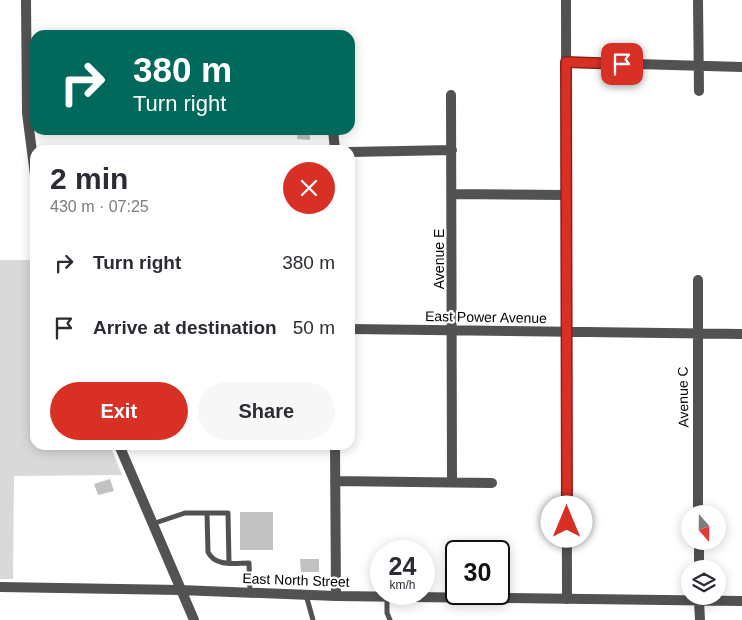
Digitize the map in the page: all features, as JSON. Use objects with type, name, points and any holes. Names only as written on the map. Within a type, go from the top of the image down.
[{"type":"street","points":[[26,0],[27,113],[31,145]]},
{"type":"street","points":[[566,0],[568,599]]},
{"type":"street","points":[[698,0],[698,91]]},
{"type":"street","points":[[566,62],[742,67]]},
{"type":"street","name":"Avenue E","points":[[451,95],[453,194],[452,482]]},
{"type":"street","points":[[355,152],[452,150]]},
{"type":"street","points":[[453,194],[567,194]]},
{"type":"street","name":"Avenue C","points":[[698,280],[696,333],[698,505]]},
{"type":"street","name":"East Power Avenue","points":[[355,329],[742,334]]},
{"type":"street","points":[[121,450],[194,620]]},
{"type":"street","points":[[335,450],[336,596]]},
{"type":"street","points":[[335,481],[492,483]]},
{"type":"street","name":"East North Street","points":[[0,587],[370,596]]},
{"type":"street","name":"East North Street","points":[[435,597],[681,598]]},
{"type":"street","name":"East North Street","points":[[726,600],[742,601]]},
{"type":"street","points":[[699,605],[700,620]]},
{"type":"lane","points":[[152,524],[185,513],[228,513],[229,563]]},
{"type":"lane","points":[[207,513],[208,552],[214,561],[249,563],[250,592]]},
{"type":"lane","points":[[306,594],[313,620]]},
{"type":"lane","points":[[387,605],[387,613],[390,620]]},
{"type":"shaded area","points":[[0,260],[30,260],[30,450],[112,450],[122,475],[14,476],[13,579],[0,579]]},
{"type":"building","points":[[297,135],[310,135],[310,140],[297,139]]},
{"type":"building","points":[[110,479],[114,491],[98,495],[94,484]]},
{"type":"building","points":[[240,512],[273,512],[273,550],[240,550]]},
{"type":"building","points":[[300,559],[319,559],[319,572],[301,572]]},
{"type":"route","points":[[567,522],[566,62],[622,64]]}]
